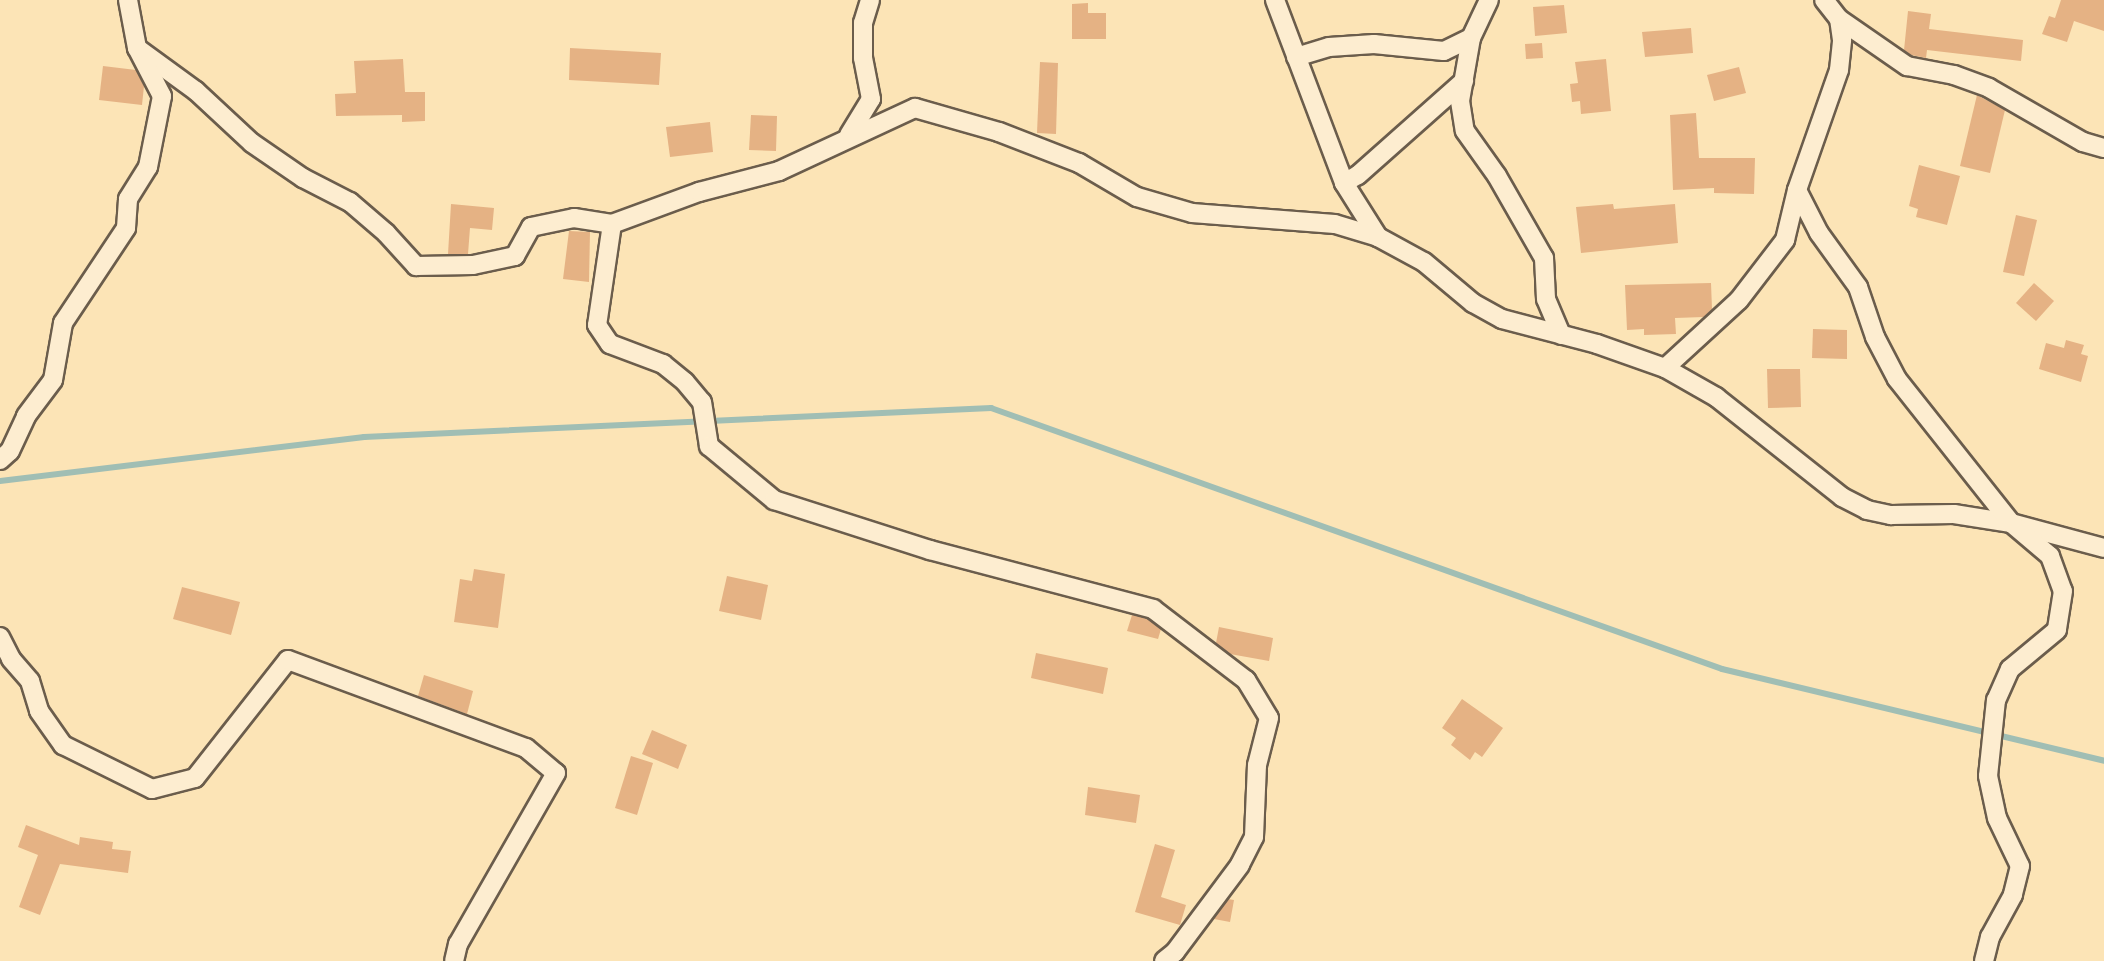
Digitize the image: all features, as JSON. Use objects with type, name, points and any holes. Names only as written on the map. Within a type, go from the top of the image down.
[{"type":"street","points":[[0,460],[10,451],[26,416],[53,381],[63,323],[126,228],[128,199],[148,167],[162,96],[137,48],[128,0]]},
{"type":"street","points":[[849,135],[871,99],[863,58],[863,23],[870,0]]},
{"type":"street","points":[[1275,0],[1344,183],[1378,237]]},
{"type":"street","points":[[1489,0],[1471,38],[1460,101],[1465,131],[1497,176],[1544,258],[1546,299],[1561,335]]},
{"type":"street","points":[[1824,0],[1839,19],[1907,66],[1954,75],[1989,88],[2083,142],[2104,148]]},
{"type":"street","points":[[1665,368],[1739,300],[1785,240],[1797,190],[1839,70],[1842,40],[1839,19]]},
{"type":"street","points":[[1296,57],[1329,47],[1374,44],[1444,51],[1471,38]]},
{"type":"street","points":[[137,48],[196,91],[252,143],[303,178],[350,202],[386,233],[416,266],[473,265],[515,256],[531,227],[574,218],[612,225],[699,192],[779,171],[849,135],[915,108],[999,132],[1079,163],[1137,197],[1192,213],[1335,224],[1378,237],[1424,262],[1473,303],[1502,319],[1665,368],[1716,397],[1842,497],[1867,510],[1891,515],[1954,514],[2011,523],[2104,548]]},
{"type":"street","points":[[1344,183],[1358,175],[1464,81]]},
{"type":"street","points":[[1797,190],[1819,233],[1858,287],[1875,337],[1897,379],[2011,523],[2050,556],[2063,591],[2057,630],[2010,669],[1996,700],[1988,776],[1997,818],[2020,867],[2013,895],[1990,937],[1984,961]]},
{"type":"street","points":[[612,225],[597,326],[610,344],[663,364],[685,382],[702,402],[709,446],[774,500],[930,550],[1153,609],[1246,680],[1269,718],[1257,765],[1254,837],[1240,865],[1175,952],[1164,961]]},
{"type":"street","points":[[0,637],[11,659],[30,681],[39,711],[63,745],[152,789],[195,778],[288,660],[526,748],[556,774],[458,944],[454,961]]},
{"type":"building","points":[[2061,0],[2104,0],[2104,31],[2074,21],[2067,42],[2042,34],[2049,16],[2055,18]]},
{"type":"building","points":[[1088,3],[1088,13],[1106,13],[1106,39],[1072,39],[1072,4]]},
{"type":"building","points":[[1564,5],[1567,33],[1535,36],[1533,7]]},
{"type":"building","points":[[1908,11],[1931,14],[1929,29],[2023,40],[2021,61],[1927,50],[1926,58],[1911,55],[1904,50]]},
{"type":"building","points":[[1691,28],[1693,53],[1645,57],[1642,32]]},
{"type":"building","points":[[1542,43],[1543,58],[1526,59],[1525,44]]},
{"type":"building","points":[[570,48],[661,53],[659,85],[569,80]]},
{"type":"building","points":[[403,59],[405,92],[425,92],[425,121],[402,122],[402,115],[336,116],[335,94],[356,93],[354,61]]},
{"type":"building","points":[[1606,59],[1611,111],[1581,114],[1580,101],[1572,102],[1570,84],[1578,83],[1575,62]]},
{"type":"building","points":[[1040,62],[1058,63],[1056,134],[1037,133]]},
{"type":"building","points":[[103,66],[136,70],[144,86],[142,105],[99,100]]},
{"type":"building","points":[[1739,67],[1746,93],[1714,101],[1707,75]]},
{"type":"building","points":[[1977,95],[2005,110],[1990,173],[1960,166]]},
{"type":"building","points":[[1696,113],[1699,158],[1755,158],[1754,194],[1714,193],[1714,188],[1673,190],[1670,115]]},
{"type":"building","points":[[751,115],[777,116],[776,151],[749,150]]},
{"type":"building","points":[[710,122],[713,152],[670,157],[666,127]]},
{"type":"building","points":[[1919,165],[1960,176],[1947,225],[1916,217],[1918,209],[1909,206]]},
{"type":"building","points":[[451,204],[494,208],[492,230],[470,228],[468,254],[448,254]]},
{"type":"building","points":[[1613,204],[1614,209],[1675,204],[1678,243],[1581,253],[1576,207]]},
{"type":"building","points":[[2016,215],[2037,220],[2024,276],[2003,272]]},
{"type":"building","points":[[569,231],[590,232],[589,282],[563,279]]},
{"type":"building","points":[[1711,283],[1712,309],[1704,317],[1675,318],[1676,334],[1644,335],[1644,329],[1627,330],[1625,285]]},
{"type":"building","points":[[2034,283],[2054,301],[2036,321],[2016,303]]},
{"type":"building","points":[[1813,329],[1847,330],[1847,359],[1812,358]]},
{"type":"building","points":[[2066,340],[2084,345],[2081,354],[2088,356],[2081,382],[2039,369],[2046,343],[2064,348]]},
{"type":"building","points":[[1767,369],[1800,369],[1801,407],[1768,408]]},
{"type":"building","points":[[474,569],[505,574],[498,628],[454,622],[460,579],[472,581]]},
{"type":"building","points":[[727,576],[768,585],[761,620],[719,611]]},
{"type":"building","points":[[182,587],[240,602],[231,635],[173,619]]},
{"type":"building","points":[[1132,615],[1148,619],[1161,629],[1158,639],[1127,631]]},
{"type":"building","points":[[1219,627],[1273,638],[1269,661],[1230,654],[1216,643]]},
{"type":"building","points":[[1036,653],[1108,668],[1103,694],[1031,678]]},
{"type":"building","points":[[424,675],[473,691],[467,714],[418,696]]},
{"type":"building","points":[[1462,699],[1503,728],[1482,757],[1475,752],[1470,760],[1451,745],[1456,738],[1442,728]]},
{"type":"building","points":[[652,730],[687,745],[678,769],[642,754]]},
{"type":"building","points":[[631,756],[653,763],[637,815],[615,808]]},
{"type":"building","points":[[1088,787],[1140,795],[1136,823],[1085,815]]},
{"type":"building","points":[[26,825],[79,845],[80,837],[113,842],[112,849],[131,851],[128,873],[60,864],[40,915],[19,907],[38,855],[18,847]]},
{"type":"building","points":[[1155,844],[1175,850],[1161,897],[1186,905],[1180,925],[1135,912]]},
{"type":"building","points":[[1228,899],[1234,900],[1230,922],[1214,919]]},
{"type":"waterway","points":[[0,481],[364,437],[991,408],[1722,669],[2104,761]]}]
